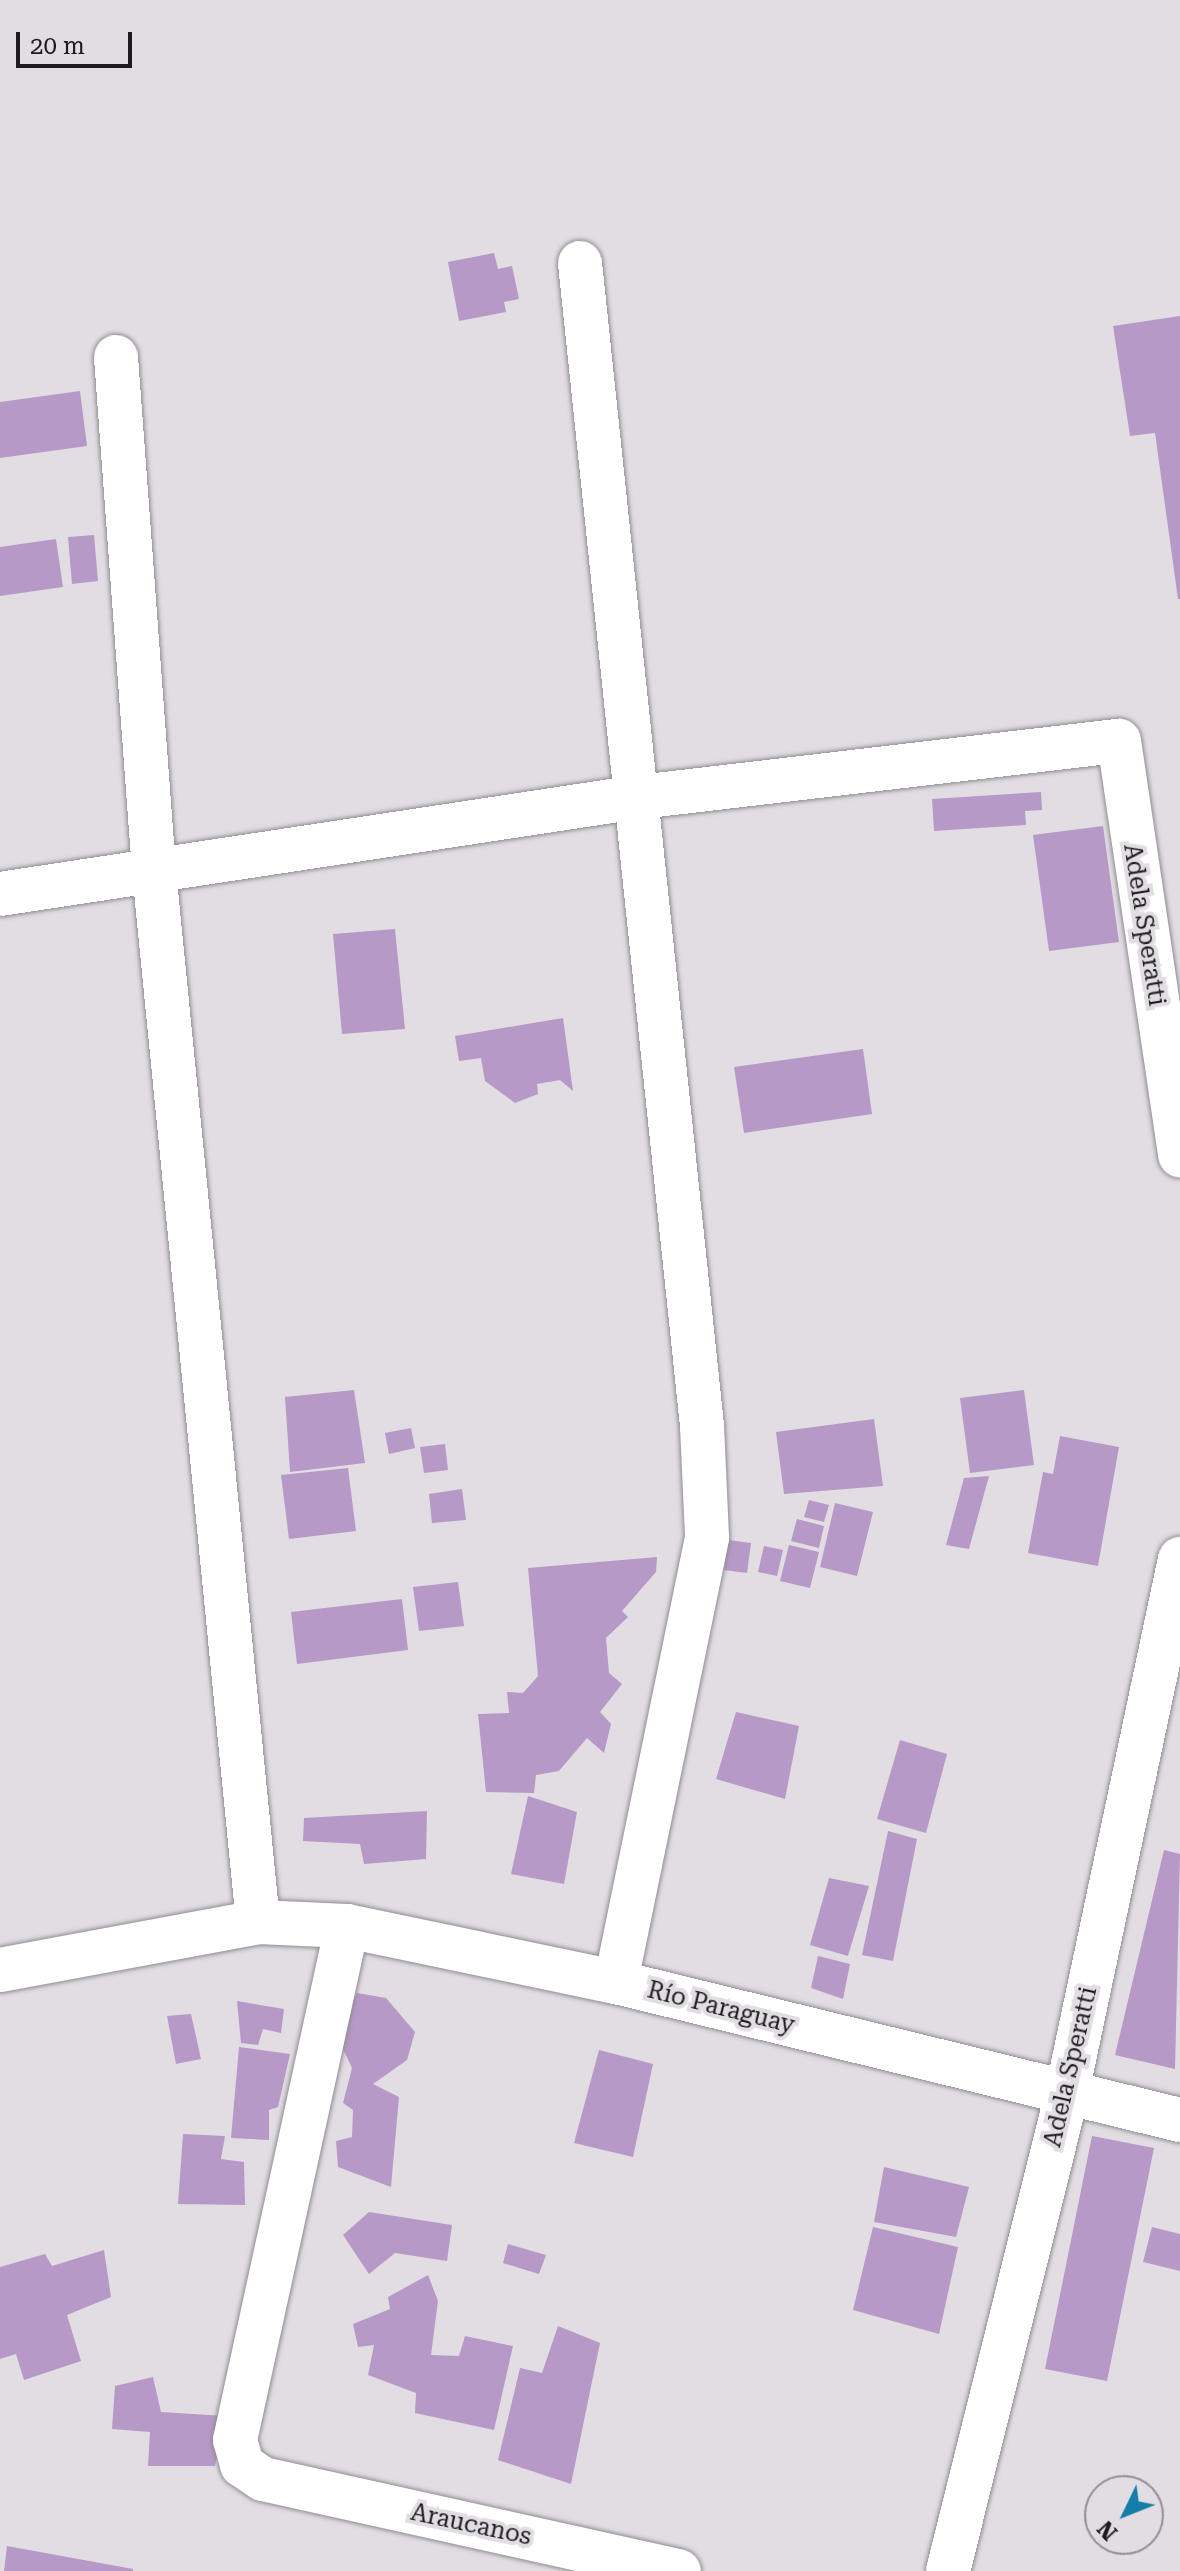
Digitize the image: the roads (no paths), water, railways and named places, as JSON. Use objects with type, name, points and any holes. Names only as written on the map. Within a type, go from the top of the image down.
[{"type":"street","points":[[580,263],[631,798],[702,1426],[707,1538],[616,1982]]},
{"type":"street","points":[[116,357],[154,871],[258,1922]]},
{"type":"street","name":"Adela Speratti","points":[[631,798],[1119,741],[1180,1156]]},
{"type":"street","points":[[0,894],[631,798]]},
{"type":"street","name":"Adela Speratti","points":[[948,2571],[1067,2092],[1174,1610],[1180,1559]]},
{"type":"street","name":"Río Paraguay","points":[[0,1970],[258,1922],[347,1926],[616,1982],[1180,2120]]},
{"type":"street","name":"Araucanos","points":[[347,1926],[235,2440],[242,2465],[263,2479],[679,2571]]}]
